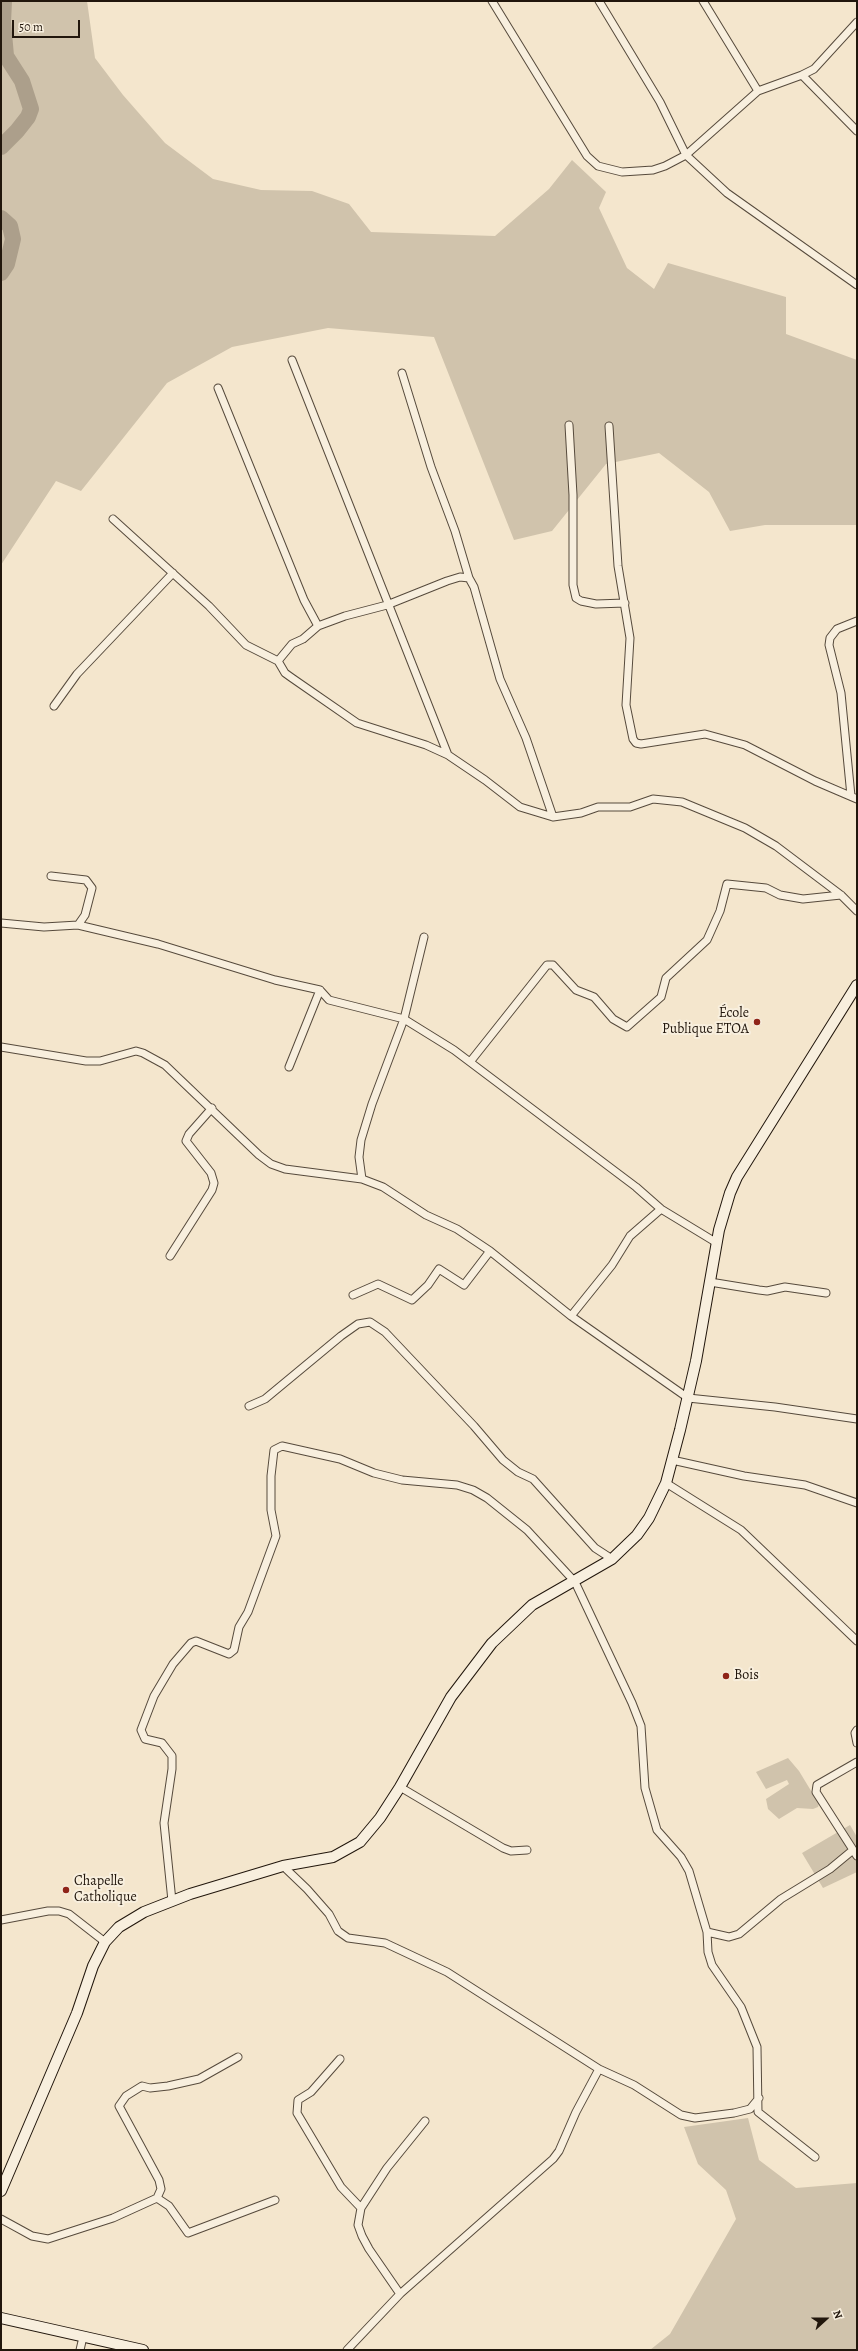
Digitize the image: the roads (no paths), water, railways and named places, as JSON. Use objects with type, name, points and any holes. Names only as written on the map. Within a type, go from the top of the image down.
[{"type":"street","points":[[492,1],[587,156],[598,166],[622,172],[653,170],[665,166],[686,155],[758,91],[814,69],[857,22]]},
{"type":"street","points":[[599,1],[660,102],[686,155],[727,193],[857,284]]},
{"type":"street","points":[[703,1],[758,91]]},
{"type":"street","points":[[802,75],[857,131]]},
{"type":"street","points":[[292,360],[387,605],[448,755]]},
{"type":"street","points":[[402,373],[431,468],[455,531],[469,578],[474,587],[500,679],[526,738],[553,817]]},
{"type":"street","points":[[218,388],[304,600],[318,626]]},
{"type":"street","points":[[569,425],[573,496],[573,585],[576,598],[580,601],[596,604],[624,603]]},
{"type":"street","points":[[609,426],[618,566],[630,638],[626,705],[636,743],[705,734],[745,745],[854,798]]},
{"type":"street","points":[[113,519],[209,606],[246,645],[278,661],[292,678],[357,723],[426,745],[448,755],[485,780],[520,807],[553,817],[580,813],[598,807],[630,808],[652,799],[682,802],[745,828],[763,839],[841,895],[857,911]]},
{"type":"street","points":[[54,706],[77,674],[173,573]]},
{"type":"street","points":[[278,661],[292,644],[303,639],[318,626],[344,616],[387,605],[460,576],[469,578]]},
{"type":"street","points":[[854,798],[841,693],[829,644],[830,638],[837,629],[857,621]]},
{"type":"street","points":[[50,876],[86,880],[92,888],[87,909],[78,925]]},
{"type":"street","points":[[470,1062],[547,965],[553,965],[576,990],[594,997],[613,1019],[627,1027],[661,997],[666,978],[707,940],[720,911],[727,884],[766,888],[780,895],[803,899],[841,895]]},
{"type":"street","points":[[1,923],[44,927],[78,925],[158,944],[275,980],[320,990],[329,1000],[404,1019],[470,1062],[636,1187],[661,1209],[717,1243]]},
{"type":"street","points":[[362,1179],[359,1158],[361,1140],[372,1104],[404,1019],[424,937]]},
{"type":"street","points":[[1,2191],[77,2013],[93,1966],[105,1942],[119,1927],[144,1912],[172,1901],[283,1866],[333,1857],[351,1849],[371,1830],[400,1787],[452,1697],[492,1642],[532,1605],[575,1582],[612,1559],[637,1535],[649,1518],[666,1483],[688,1398],[725,1208],[737,1177],[857,985]]},
{"type":"street","points":[[288,1067],[320,990]]},
{"type":"street","points":[[1,1047],[86,1061],[100,1061],[136,1051],[165,1065],[212,1108],[259,1155],[272,1164],[285,1169],[362,1179],[383,1187],[426,1215],[457,1229],[490,1251],[571,1316],[688,1398],[775,1407],[857,1419]]},
{"type":"street","points":[[170,1256],[212,1190],[214,1184],[210,1174],[186,1141],[189,1134],[212,1108]]},
{"type":"street","points":[[571,1316],[612,1265],[630,1236],[661,1209]]},
{"type":"street","points":[[353,1295],[378,1284],[412,1300],[428,1285],[439,1269],[464,1284],[490,1251]]},
{"type":"street","points":[[710,1282],[767,1291],[784,1287],[826,1293]]},
{"type":"street","points":[[248,1406],[265,1399],[358,1324],[370,1322],[385,1332],[474,1426],[503,1460],[518,1472],[533,1479],[595,1548],[612,1559]]},
{"type":"street","points":[[172,1901],[164,1823],[172,1769],[172,1756],[162,1743],[144,1739],[141,1730],[154,1696],[172,1664],[191,1643],[196,1641],[229,1654],[234,1650],[239,1628],[248,1612],[276,1536],[271,1504],[271,1476],[274,1450],[282,1446],[340,1459],[374,1473],[402,1480],[457,1485],[473,1490],[487,1498],[527,1530],[575,1582],[634,1708],[640,1726],[645,1788],[658,1830],[681,1857],[689,1871],[706,1932],[708,1952],[712,1965],[741,2007],[757,2047],[759,2098],[758,2112],[815,2157]]},
{"type":"street","points":[[672,1460],[744,1476],[805,1485],[857,1503]]},
{"type":"street","points":[[666,1483],[741,1530],[857,1641]]},
{"type":"street","points":[[857,1730],[854,1733],[857,1743]]},
{"type":"street","points":[[706,1932],[729,1937],[739,1934],[781,1899],[855,1853],[816,1792],[817,1785],[857,1762]]},
{"type":"street","points":[[400,1787],[503,1848],[511,1851],[527,1850]]},
{"type":"street","points":[[283,1866],[329,1914],[338,1931],[348,1938],[385,1943],[447,1972],[599,2070],[634,2085],[681,2115],[695,2118],[750,2109],[759,2098]]},
{"type":"street","points":[[1,1920],[48,1911],[59,1911],[69,1914],[105,1942]]},
{"type":"street","points":[[1,2219],[32,2236],[48,2239],[113,2218],[157,2198],[161,2189],[159,2180],[119,2106],[126,2096],[142,2086],[150,2088],[168,2086],[199,2079],[238,2057]]},
{"type":"street","points":[[340,2059],[311,2092],[298,2100],[297,2113],[341,2187],[361,2208]]},
{"type":"street","points":[[347,2350],[400,2294],[553,2159],[559,2151],[576,2112],[599,2070]]},
{"type":"street","points":[[400,2294],[369,2249],[358,2225],[361,2208],[387,2168],[425,2121]]},
{"type":"street","points":[[157,2198],[169,2206],[188,2234],[275,2200]]},
{"type":"street","points":[[1,2318],[143,2350]]},
{"type":"street","points":[[80,2350],[83,2337]]},
{"type":"waterway","points":[[1,147],[17,131],[28,117],[31,109],[22,81],[6,56],[3,22],[4,1]]},
{"type":"waterway","points":[[1,218],[10,226],[13,239],[7,264],[1,273]]},
{"type":"place","name":"École Publique ETOA","points":[[757,1022]]},
{"type":"place","name":"Bois","points":[[726,1676]]},
{"type":"place","name":"Chapelle Catholique","points":[[66,1890]]}]
